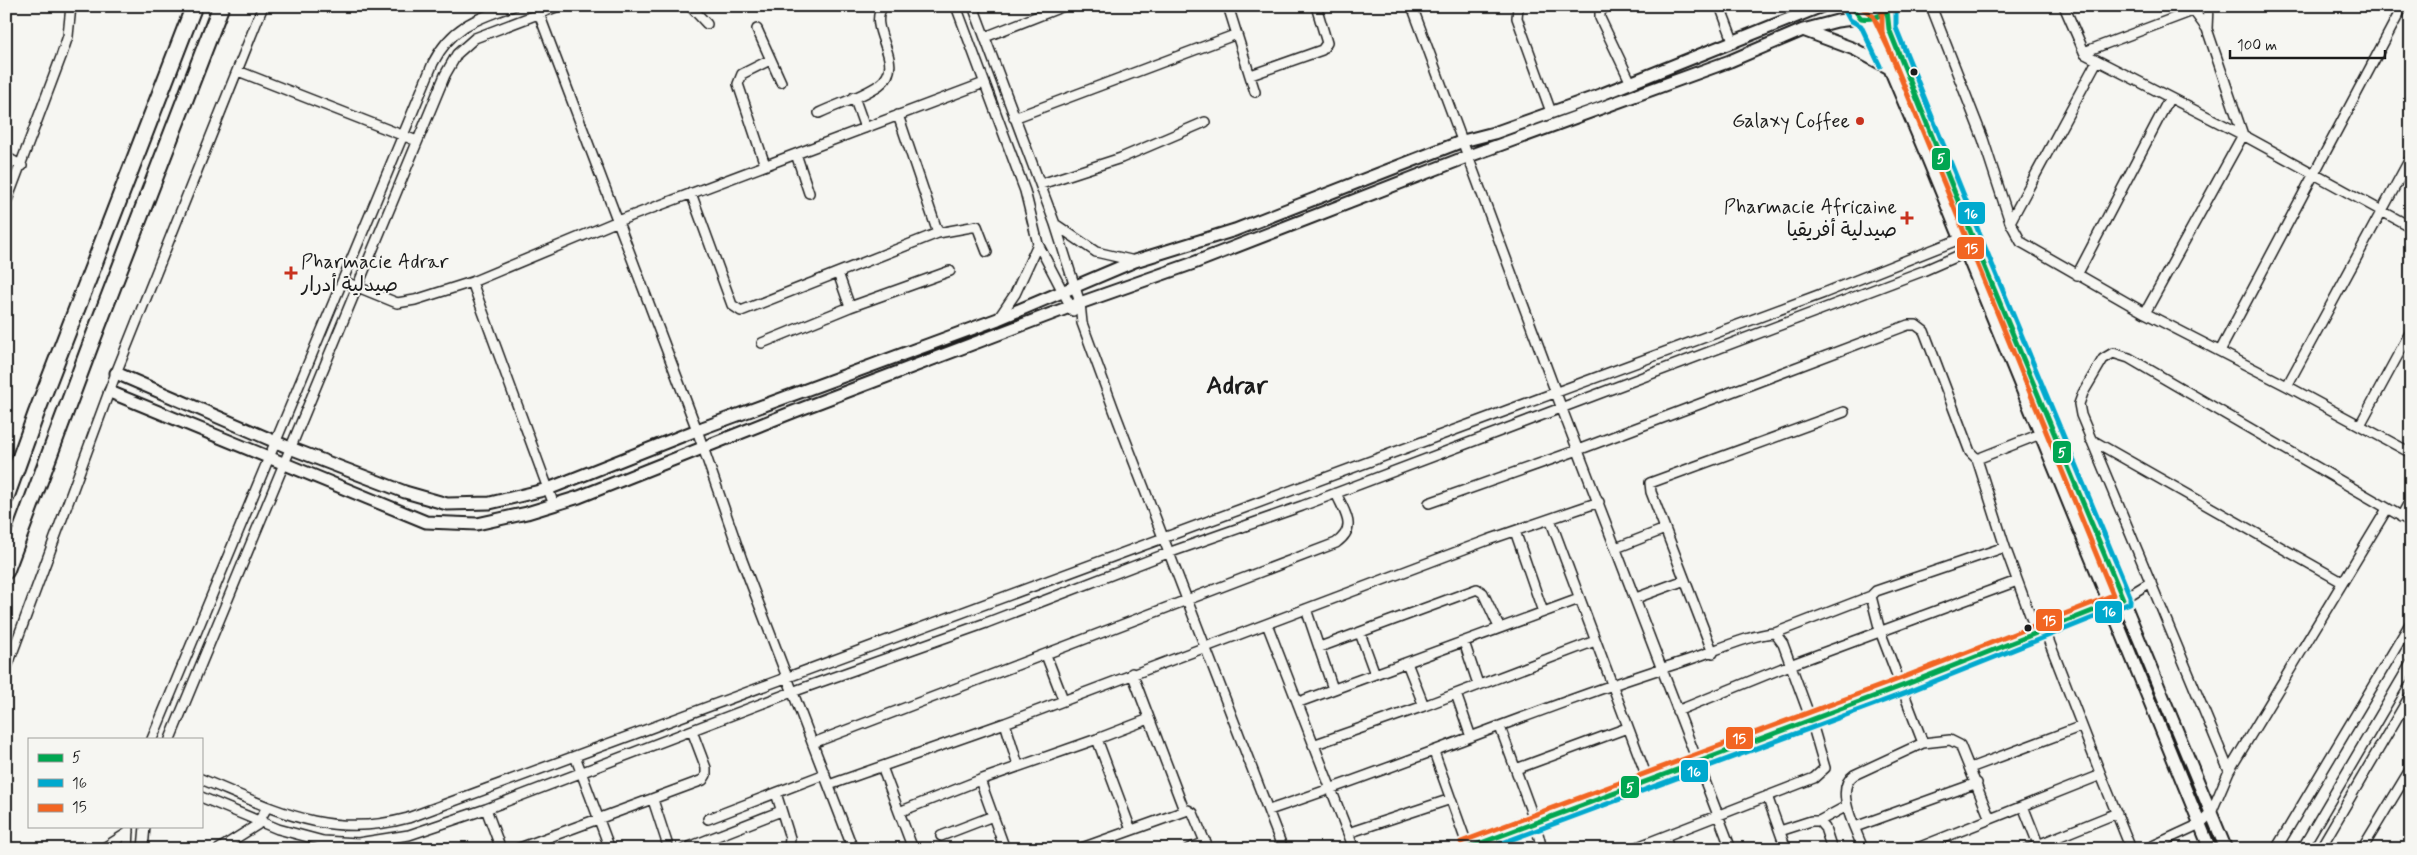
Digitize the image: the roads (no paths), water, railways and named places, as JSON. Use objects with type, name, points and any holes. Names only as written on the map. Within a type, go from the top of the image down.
[{"type":"highway","points":[[6,496],[194,6]]},
{"type":"highway","points":[[6,571],[90,346],[221,6]]},
{"type":"street","points":[[6,203],[22,166],[68,36],[71,6]]},
{"type":"street","points":[[6,670],[116,373],[263,6]]},
{"type":"street","points":[[152,738],[439,52],[455,32],[481,18],[513,6]]},
{"type":"street","points":[[170,738],[417,141],[451,64],[465,45],[481,35],[538,10],[559,6]]},
{"type":"street","points":[[690,6],[707,24]]},
{"type":"street","points":[[956,6],[1025,192],[1038,244],[1069,290]]},
{"type":"street","points":[[973,6],[1055,224],[1069,290],[1168,554],[1283,849]]},
{"type":"street","points":[[985,37],[1064,6]]},
{"type":"street","points":[[1228,6],[1255,92]]},
{"type":"street","points":[[1251,75],[1322,50],[1327,43],[1326,34],[1316,6]]},
{"type":"street","points":[[1412,6],[1562,408],[1731,849]]},
{"type":"street","points":[[1518,6],[1517,18],[1552,112]]},
{"type":"street","points":[[1606,6],[1600,12],[1600,18],[1631,83]]},
{"type":"street","points":[[1720,6],[1734,42]]},
{"type":"street","points":[[116,373],[290,448],[405,492],[446,504],[490,503],[548,489],[697,430],[998,319],[1135,261],[1235,230],[1463,142],[1631,83],[1805,11],[1822,6]]},
{"type":"street","points":[[1851,6],[1864,19],[1889,68],[2210,849]]},
{"type":"street","points":[[1931,6],[1983,138],[2010,222],[2021,242],[2145,313],[2287,386],[2411,453]]},
{"type":"street","points":[[2064,6],[2084,52],[2096,61],[2243,135],[2312,175],[2411,227]]},
{"type":"street","points":[[2084,52],[2192,8],[2207,6],[2207,29]]},
{"type":"street","points":[[2220,351],[2403,6]]},
{"type":"street","points":[[819,113],[880,85],[888,75],[891,64],[878,20],[880,8]]},
{"type":"street","points":[[110,392],[407,516],[435,523],[477,524],[579,497],[703,447],[1075,305],[1192,264],[1469,156],[1712,68],[1804,30],[1837,20],[1878,18],[1888,8]]},
{"type":"street","points":[[1888,8],[1890,29],[1977,248],[2227,848]]},
{"type":"street","points":[[2145,313],[2243,135],[2207,29],[2192,8]]},
{"type":"street","points":[[538,10],[697,430],[742,560],[853,849]]},
{"type":"street","points":[[757,30],[781,82]]},
{"type":"street","points":[[1804,30],[1854,49],[1889,68]]},
{"type":"street","points":[[1014,118],[1237,34]]},
{"type":"street","points":[[765,165],[738,84],[742,74],[770,60]]},
{"type":"street","points":[[2010,222],[2096,61]]},
{"type":"street","points":[[238,71],[417,141]]},
{"type":"street","points":[[425,83],[439,89]]},
{"type":"street","points":[[343,281],[397,303],[405,303],[472,282],[618,221],[984,83]]},
{"type":"street","points":[[854,97],[865,128]]},
{"type":"street","points":[[2077,275],[2169,99]]},
{"type":"street","points":[[898,115],[938,233]]},
{"type":"street","points":[[1041,184],[1120,158],[1205,122]]},
{"type":"street","points":[[796,154],[809,194]]},
{"type":"street","points":[[6,157],[22,166]]},
{"type":"street","points":[[2287,386],[2411,157]]},
{"type":"street","points":[[691,193],[732,305],[741,311],[938,233],[977,226],[987,252]]},
{"type":"street","points":[[1055,224],[1096,252],[1135,261]]},
{"type":"street","points":[[202,779],[267,807],[308,820],[352,827],[389,823],[944,621],[1824,293],[1972,235]]},
{"type":"street","points":[[998,319],[1015,294],[1038,244]]},
{"type":"street","points":[[202,797],[260,822],[323,845],[392,840],[486,809],[792,692],[986,623],[1336,493],[1977,248]]},
{"type":"street","points":[[762,342],[850,307],[950,271]]},
{"type":"street","points":[[838,273],[850,307]]},
{"type":"street","points":[[472,282],[554,505]]},
{"type":"street","points":[[1430,503],[1578,450],[1894,330],[1916,326],[1924,331],[1970,452],[1977,459],[2017,581],[2082,726],[2131,849]]},
{"type":"street","points":[[2360,426],[2411,331]]},
{"type":"street","points":[[2229,771],[2081,415],[2080,400],[2103,359],[2109,354],[2117,353],[2160,375],[2386,510],[2411,522]]},
{"type":"street","points":[[1713,653],[1649,488],[1652,481],[1844,412]]},
{"type":"street","points":[[1977,459],[2040,436],[2053,429]]},
{"type":"street","points":[[2090,439],[2342,582]]},
{"type":"street","points":[[813,743],[1336,543],[1348,532],[1349,524],[1336,493]]},
{"type":"street","points":[[2401,517],[2411,499]]},
{"type":"street","points":[[830,785],[1004,723],[1204,646],[1550,518],[1599,502]]},
{"type":"street","points":[[2146,849],[2200,824],[2211,813],[2229,771],[2386,510]]},
{"type":"street","points":[[1550,518],[1648,780]]},
{"type":"street","points":[[1616,548],[1665,529]]},
{"type":"street","points":[[1515,531],[1543,612]]},
{"type":"street","points":[[1269,810],[1434,752],[1471,736],[1612,685],[1713,653],[1761,634],[1775,633],[1870,596],[1876,591],[2005,547]]},
{"type":"street","points":[[1636,598],[1685,580]]},
{"type":"street","points":[[1677,711],[1790,665],[2017,581]]},
{"type":"street","points":[[1434,752],[1466,848],[2041,633],[2110,605],[2151,582]]},
{"type":"street","points":[[1320,646],[1477,589],[1483,593],[1499,627]]},
{"type":"street","points":[[1870,596],[1880,631],[1923,743]]},
{"type":"street","points":[[1299,702],[1579,599]]},
{"type":"street","points":[[1306,609],[1333,689]]},
{"type":"street","points":[[2276,849],[2411,622]]},
{"type":"street","points":[[1267,624],[1299,702],[1313,745],[1354,849]]},
{"type":"street","points":[[1360,633],[1375,674]]},
{"type":"street","points":[[1632,849],[1824,772],[1825,768],[1811,720],[1783,644],[1775,633]]},
{"type":"street","points":[[1313,745],[1424,706],[1595,640]]},
{"type":"street","points":[[1464,642],[1478,684]]},
{"type":"street","points":[[1046,655],[1063,699]]},
{"type":"street","points":[[1406,663],[1424,706]]},
{"type":"street","points":[[2302,849],[2411,663]]},
{"type":"street","points":[[1132,673],[1184,810]]},
{"type":"street","points":[[1456,694],[1471,736]]},
{"type":"street","points":[[2320,849],[2411,694]]},
{"type":"street","points":[[899,812],[1018,765],[1150,719]]},
{"type":"street","points":[[1004,723],[1018,765]]},
{"type":"street","points":[[1970,768],[2082,726]]},
{"type":"street","points":[[1500,727],[1535,822],[1542,849]]},
{"type":"street","points":[[1516,769],[1627,728]]},
{"type":"street","points":[[517,849],[653,800],[705,778],[706,768],[692,731]]},
{"type":"street","points":[[1097,739],[1131,830]]},
{"type":"street","points":[[1863,849],[1844,793],[1850,778],[1923,743],[1950,740],[1957,742],[1977,783],[1990,819]]},
{"type":"street","points":[[575,756],[610,849]]},
{"type":"street","points":[[882,767],[913,849]]},
{"type":"street","points":[[2362,849],[2411,768]]},
{"type":"street","points":[[708,819],[825,774]]},
{"type":"street","points":[[1915,849],[1931,846],[1990,819],[2101,776]]},
{"type":"street","points":[[980,780],[1005,849]]},
{"type":"street","points":[[1855,827],[1977,783]]},
{"type":"street","points":[[776,793],[790,838],[789,849]]},
{"type":"street","points":[[1767,796],[1786,849]]},
{"type":"street","points":[[1348,833],[1450,799]]},
{"type":"street","points":[[653,800],[670,849]]},
{"type":"street","points":[[1780,831],[1811,821],[1819,821],[1847,806]]},
{"type":"street","points":[[2023,806],[2040,847]]},
{"type":"street","points":[[219,849],[260,822],[267,807]]},
{"type":"street","points":[[486,809],[501,849]]},
{"type":"street","points":[[684,849],[781,810]]},
{"type":"street","points":[[1079,849],[1184,810],[1193,813],[1207,846],[1188,849]]},
{"type":"street","points":[[2028,849],[2040,847],[2117,813]]},
{"type":"street","points":[[941,836],[993,816]]},
{"type":"street","points":[[304,837],[308,820]]},
{"type":"street","points":[[1819,821],[1825,828],[1832,849]]},
{"type":"street","points":[[143,849],[145,828]]},
{"type":"street","points":[[102,849],[129,829]]},
{"type":"street","points":[[128,849],[129,829]]},
{"type":"place","name":"Galaxy Coffee","points":[[1860,121]]},
{"type":"place","name":"Pharmacie Africaine صيدلية أفريقيا","points":[[1907,218]]},
{"type":"place","name":"Pharmacie Adrar صيدلية أدرار","points":[[291,273]]},
{"type":"district","name":"Adrar","points":[[1237,386]]}]
